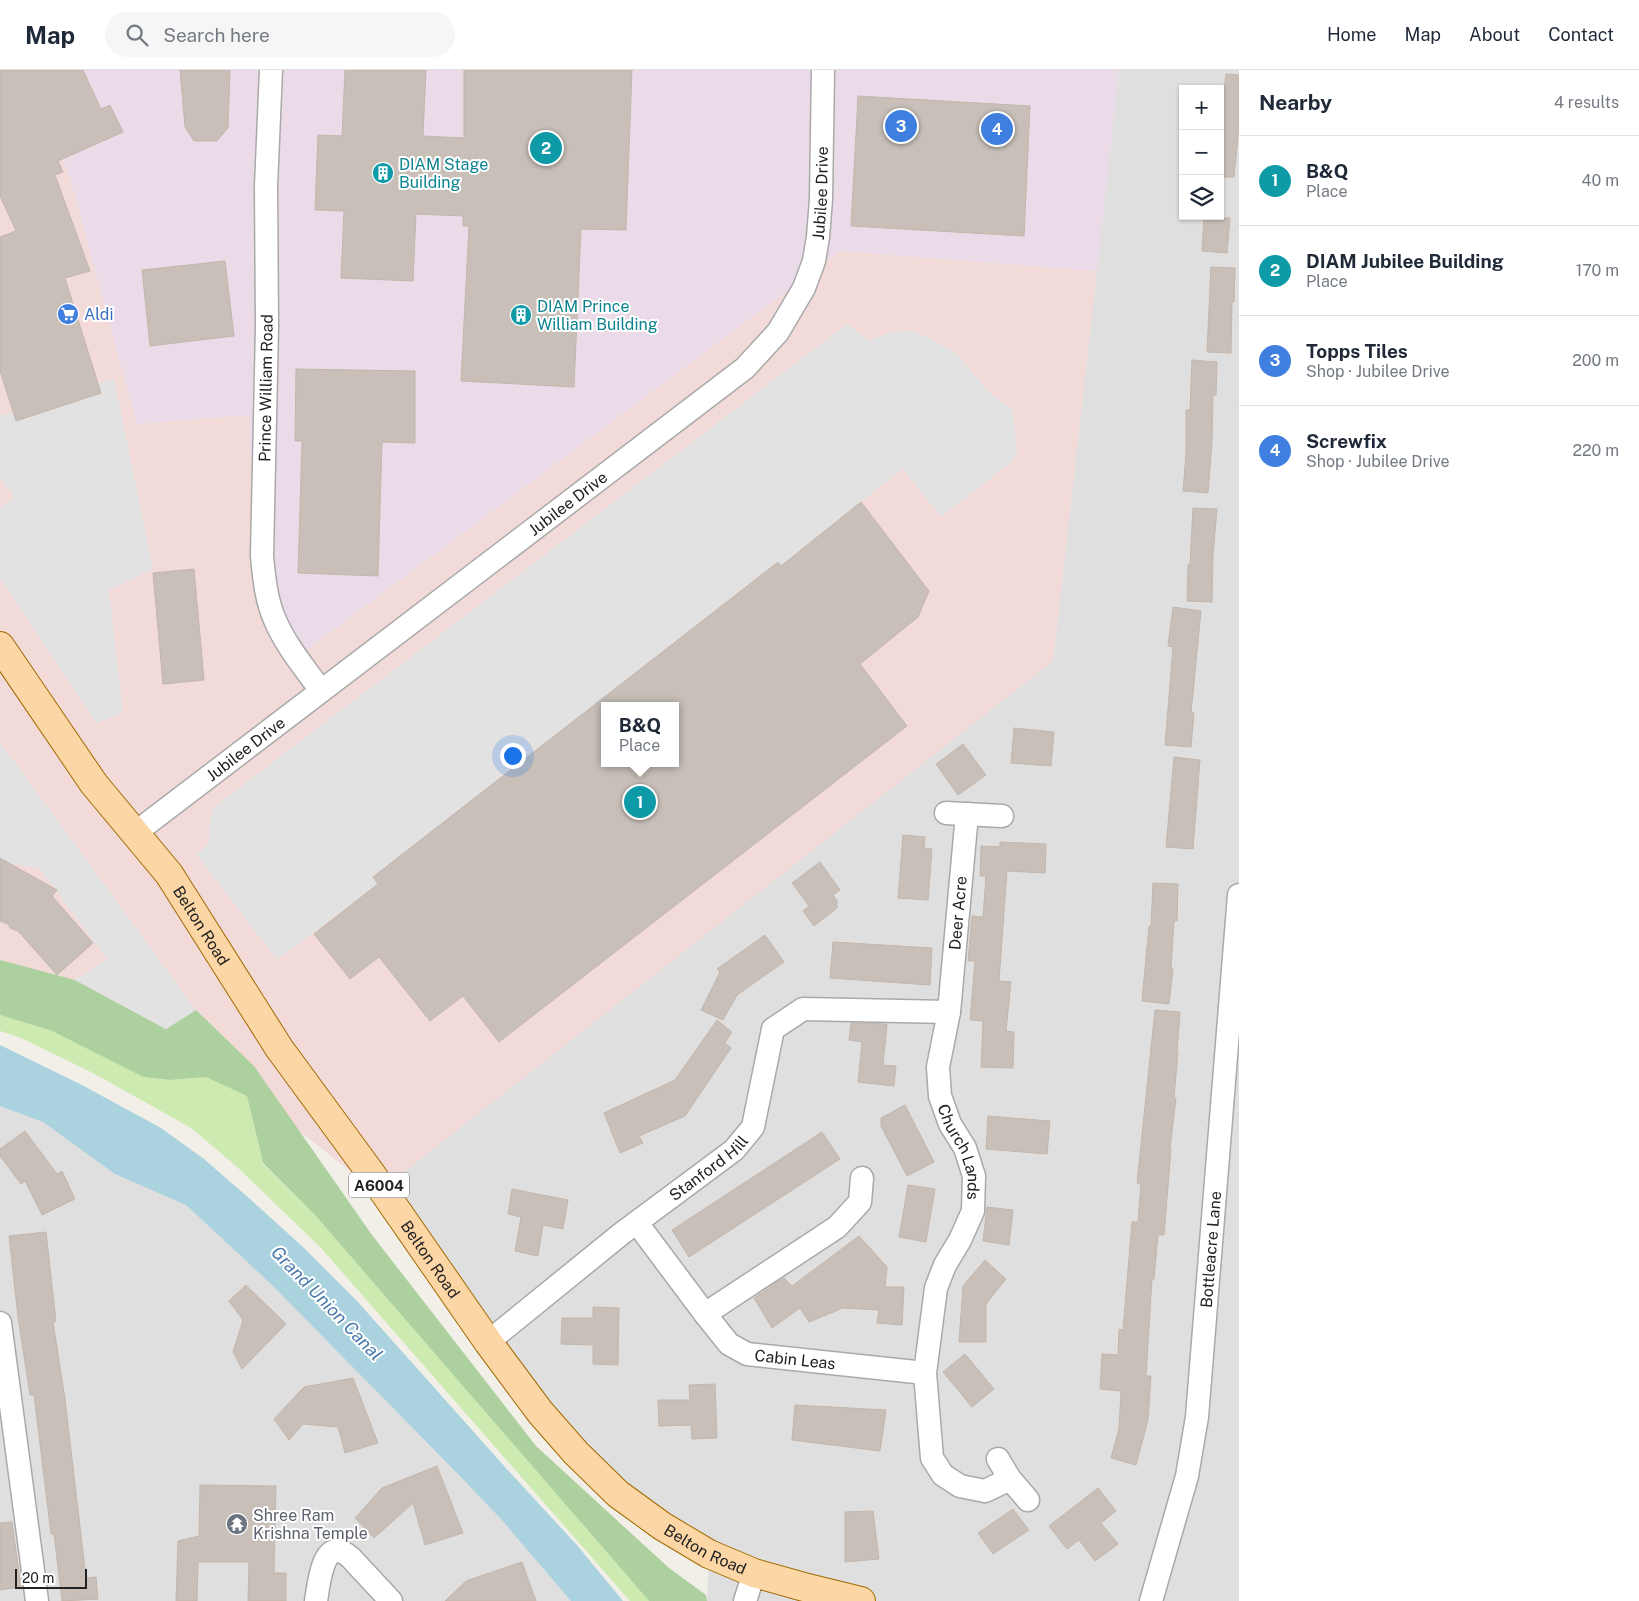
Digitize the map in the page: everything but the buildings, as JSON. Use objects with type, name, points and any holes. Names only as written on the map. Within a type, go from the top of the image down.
[{"type":"main road","name":"Belton Road","points":[[0,646],[94,784],[169,874],[279,1048],[370,1172],[488,1342],[552,1426],[576,1453],[618,1494],[662,1526],[709,1554],[754,1573],[804,1588],[861,1601]]},
{"type":"street","name":"Prince William Road","points":[[271,70],[266,186],[267,328],[262,556],[264,576],[274,619],[285,640],[321,691]]},
{"type":"street","name":"Jubilee Drive","points":[[135,833],[745,368],[778,332],[804,288],[814,261],[821,199],[823,70]]},
{"type":"street","name":"Deer Acre","points":[[948,1012],[956,814],[1002,816]]},
{"type":"street","name":"Bottleacre Lane","points":[[1151,1601],[1187,1476],[1197,1417],[1239,895]]},
{"type":"street","name":"Stanford Hill","points":[[488,1342],[637,1223],[734,1150],[753,1127],[773,1029],[803,1009],[948,1012]]},
{"type":"street","name":"Church Lands","points":[[948,1012],[938,1067],[940,1096],[950,1124],[965,1148],[974,1176],[973,1210],[960,1240],[945,1265],[936,1288],[925,1373],[932,1458],[943,1476],[960,1486],[985,1491],[1010,1479]]},
{"type":"street","points":[[705,1314],[837,1227],[860,1202],[862,1178]]},
{"type":"street","name":"Cabin Leas","points":[[637,1223],[729,1344],[747,1354],[925,1373]]},
{"type":"street","points":[[0,1323],[37,1601]]},
{"type":"street","points":[[998,1459],[1010,1479],[1028,1500]]},
{"type":"street","points":[[316,1601],[322,1567],[328,1554],[335,1551],[344,1552],[351,1558],[391,1601]]},
{"type":"street","points":[[744,1601],[754,1573]]},
{"type":"shaded area","points":[[0,70],[23,70],[69,174],[137,424],[249,415],[256,598],[291,662],[840,251],[1097,271],[1053,661],[400,1175],[359,1178],[294,1127],[0,973]]},
{"type":"shaded area","points":[[23,70],[1119,70],[1097,271],[840,251],[291,662],[256,598],[249,415],[137,424],[69,174]]},
{"type":"shaded area","points":[[1119,70],[1239,70],[1239,1601],[707,1601],[709,1554],[618,1494],[370,1172],[1053,661]]},
{"type":"shaded area","points":[[847,324],[869,340],[892,332],[911,331],[928,337],[958,355],[989,392],[1013,410],[1017,455],[1009,464],[941,517],[903,469],[781,566],[777,562],[373,877],[378,884],[277,960],[196,854],[209,844],[209,823],[214,807]]},
{"type":"shaded area","points":[[114,378],[153,569],[109,590],[123,713],[96,723],[0,578],[0,509],[14,497],[0,477],[0,416]]},
{"type":"shaded area","points":[[0,744],[196,1010],[166,1029],[75,980],[107,959],[40,869],[0,861]]},
{"type":"shaded area","points":[[0,1073],[188,1176],[601,1601],[0,1601]]},
{"type":"green space","points":[[0,960],[75,980],[166,1029],[196,1010],[254,1066],[372,1235],[536,1446],[669,1568],[706,1595],[707,1601],[649,1601],[314,1214],[263,1163],[247,1096],[206,1077],[170,1080],[143,1077],[52,1031],[0,1015]]},
{"type":"green space","points":[[0,1015],[52,1031],[143,1077],[170,1080],[206,1077],[247,1096],[263,1164],[314,1214],[649,1601],[630,1601],[321,1248],[235,1165],[191,1128],[93,1073],[21,1038],[0,1031]]},
{"type":"water","name":"Grand Union Canal","points":[[0,1045],[82,1085],[161,1128],[204,1159],[242,1192],[303,1247],[357,1301],[576,1544],[623,1601],[571,1601],[501,1519],[455,1471],[272,1285],[186,1205],[115,1174],[43,1122],[0,1106]]},
{"type":"place","name":"Topps Tiles","points":[[901,126]]},
{"type":"place","name":"Screwfix","points":[[997,129]]},
{"type":"place","name":"DIAM Jubilee Building","points":[[546,148]]},
{"type":"place","name":"DIAM Stage Building","points":[[383,173]]},
{"type":"place","name":"Aldi","points":[[68,314]]},
{"type":"place","name":"DIAM Prince William Building","points":[[521,315]]},
{"type":"place","name":"B&Q","points":[[640,802]]},
{"type":"place","name":"Shree Ram Krishna Temple","points":[[237,1524]]}]
